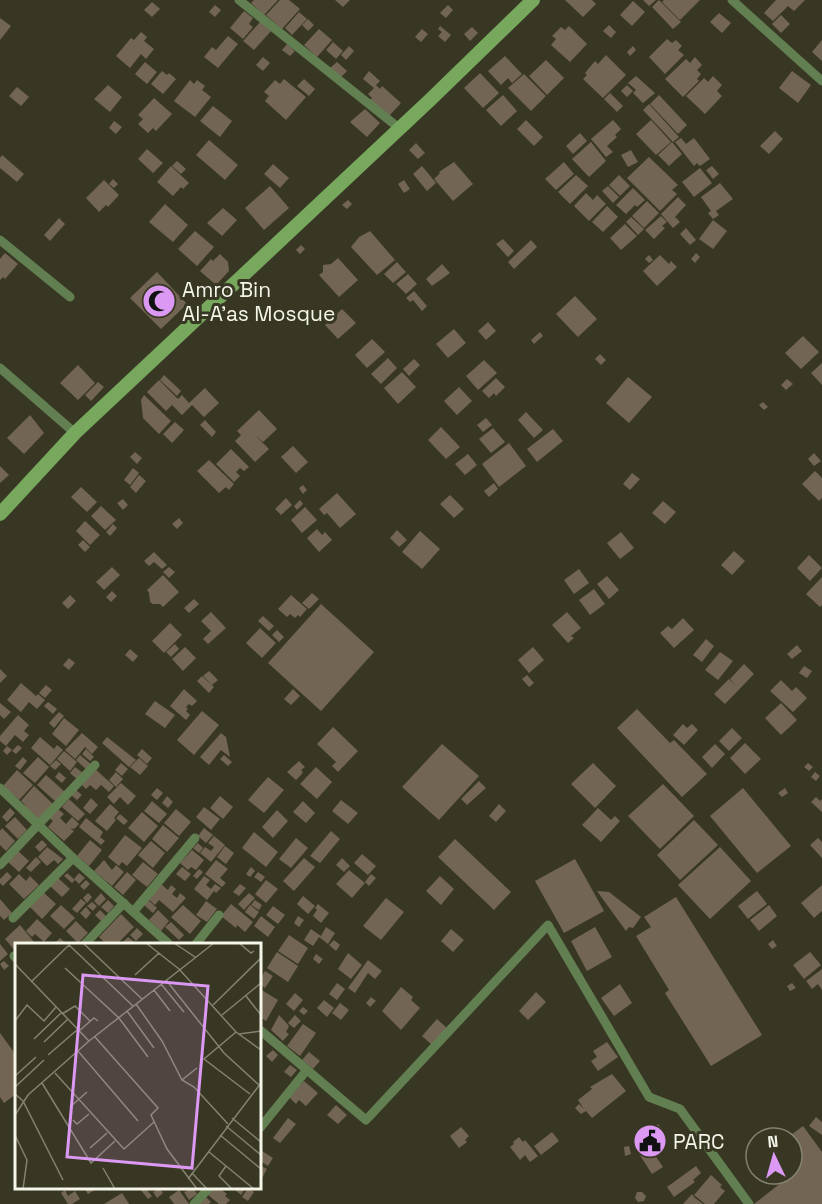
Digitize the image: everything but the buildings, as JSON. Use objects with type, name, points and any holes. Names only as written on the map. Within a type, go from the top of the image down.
[{"type":"street","points":[[239,0],[399,128]]},
{"type":"street","points":[[0,514],[75,433],[533,0]]},
{"type":"street","points":[[732,0],[822,81]]},
{"type":"street","points":[[0,240],[70,297]]},
{"type":"street","points":[[0,368],[75,433]]},
{"type":"street","points":[[0,865],[95,765]]},
{"type":"street","points":[[0,788],[73,858],[168,943]]},
{"type":"street","points":[[134,911],[195,838]]},
{"type":"street","points":[[13,918],[73,858]]},
{"type":"street","points":[[87,943],[124,903]]},
{"type":"street","points":[[198,943],[219,915]]},
{"type":"street","points":[[261,1031],[366,1120],[548,925],[650,1097],[680,1109],[749,1204]]},
{"type":"street","points":[[261,1127],[306,1071]]},
{"type":"street","points":[[194,1204],[208,1189]]},
{"type":"place","name":"Amro Bin Al-A'as Mosque","points":[[159,301]]},
{"type":"place","name":"PARC","points":[[650,1141]]}]
